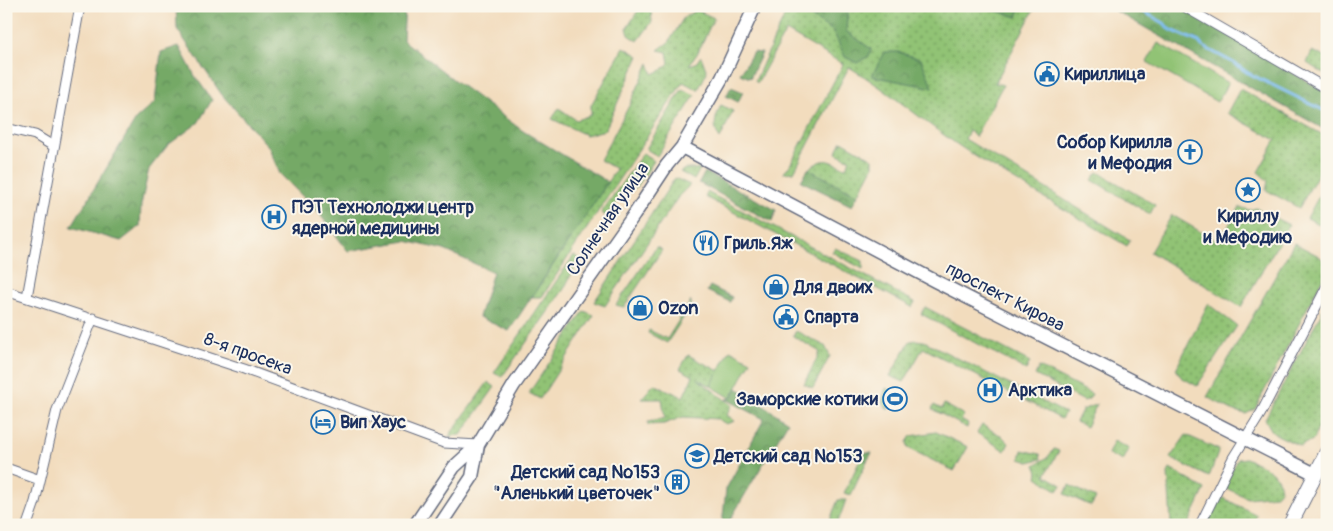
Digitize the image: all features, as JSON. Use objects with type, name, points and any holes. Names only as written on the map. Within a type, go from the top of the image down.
[{"type":"main road","name":"Солнечная улица","points":[[415,525],[454,467],[478,445],[514,385],[667,165],[682,147],[722,78],[755,6]]},
{"type":"main road","name":"проспект Кирова","points":[[682,147],[934,281],[1315,474]]},
{"type":"main road","name":"Солнечная улица","points":[[440,525],[472,478],[478,445]]},
{"type":"main road","points":[[1290,525],[1327,452]]},
{"type":"street","points":[[27,297],[80,6]]},
{"type":"street","points":[[1183,6],[1327,89]]},
{"type":"street","points":[[6,128],[35,135],[54,146]]},
{"type":"street","points":[[1200,525],[1233,458],[1246,439],[1327,286]]},
{"type":"street","name":"8-я просека","points":[[6,290],[244,369],[444,443],[478,445]]},
{"type":"street","points":[[28,525],[58,410],[93,318]]},
{"type":"street","points":[[6,468],[40,480]]},
{"type":"green space","points":[[176,6],[405,6],[403,40],[523,131],[608,182],[509,331],[479,317],[493,272],[444,250],[406,241],[348,251],[318,212],[280,174],[268,146],[222,95],[177,29]]},
{"type":"green space","points":[[641,6],[647,6],[651,11],[652,22],[638,41],[629,35],[627,28]]},
{"type":"green space","points":[[789,6],[1036,6],[995,83],[1003,85],[975,137],[969,130],[965,139],[1130,240],[1127,246],[970,153],[880,87],[849,67],[794,172],[783,173],[790,165],[843,64],[786,31],[757,83],[755,81]]},
{"type":"green space","points":[[798,6],[848,6],[846,31],[871,49],[869,56],[857,63],[845,57],[833,31],[797,8]]},
{"type":"green space","points":[[979,6],[1021,6],[1017,17]]},
{"type":"green space","points":[[1107,6],[1179,6],[1327,93],[1327,131]]},
{"type":"green space","points":[[697,10],[714,18],[697,54],[689,65],[696,63],[701,56],[707,72],[698,90],[683,82],[542,297],[532,297],[616,169],[600,160],[630,104],[649,63],[653,74],[662,70],[669,63],[667,52],[658,50],[669,42],[684,17]]},
{"type":"green space","points":[[1158,43],[1228,83],[1217,102],[1147,62]]},
{"type":"green space","points":[[179,46],[195,76],[212,100],[198,123],[168,145],[149,169],[141,205],[140,226],[121,241],[71,227],[136,119],[155,102],[161,52]]},
{"type":"green space","points":[[624,47],[639,56],[605,130],[586,135],[552,119],[559,108],[576,120],[591,115],[591,105]]},
{"type":"green space","points":[[1312,51],[1327,58],[1327,76],[1307,63]]},
{"type":"green space","points":[[753,52],[762,53],[750,78],[740,74]]},
{"type":"green space","points":[[884,52],[898,52],[921,59],[933,88],[872,76]]},
{"type":"green space","points":[[731,87],[743,92],[738,102],[726,96]]},
{"type":"green space","points":[[682,89],[695,95],[657,156],[646,149]]},
{"type":"green space","points":[[1240,89],[1327,137],[1327,158],[1299,208],[1266,190],[1268,181],[1258,172],[1276,140],[1227,113]]},
{"type":"green space","points":[[721,105],[733,111],[720,139],[715,122]]},
{"type":"green space","points":[[842,141],[873,159],[873,167],[858,195],[808,169],[822,161],[830,161],[845,168],[850,160],[836,153]]},
{"type":"green space","points":[[643,153],[654,161],[639,184],[615,204],[606,216],[601,213]]},
{"type":"green space","points":[[685,169],[700,169],[694,180],[680,172]]},
{"type":"green space","points":[[808,169],[858,195],[852,206],[801,181]]},
{"type":"green space","points":[[705,172],[776,210],[772,222],[699,183]]},
{"type":"green space","points":[[1098,172],[1155,205],[1150,214],[1092,180]]},
{"type":"green space","points":[[675,178],[690,185],[679,196],[605,306],[594,302]]},
{"type":"green space","points":[[1249,181],[1255,184],[1258,190],[1255,196],[1249,199],[1243,196],[1240,190],[1243,184]]},
{"type":"green space","points":[[1327,181],[1327,228],[1307,218]]},
{"type":"green space","points":[[707,192],[915,302],[912,307],[705,197]]},
{"type":"green space","points":[[1240,207],[1249,210],[1256,208],[1289,225],[1241,307],[1150,252],[1172,215],[1218,242]]},
{"type":"green space","points":[[1294,243],[1319,256],[1327,263],[1327,270],[1255,409],[1246,414],[1234,411],[1207,397]]},
{"type":"green space","points":[[656,247],[662,250],[624,307],[616,305]]},
{"type":"green space","points":[[835,248],[863,261],[863,269],[832,252]]},
{"type":"green space","points":[[574,255],[579,259],[564,289],[502,377],[494,373]]},
{"type":"green space","points":[[710,286],[732,297],[730,302],[707,291]]},
{"type":"green space","points":[[691,301],[691,306],[667,343],[648,333],[649,330],[667,339]]},
{"type":"green space","points":[[1327,302],[1327,406],[1313,440],[1300,446],[1273,433],[1265,419]]},
{"type":"green space","points":[[1208,304],[1237,326],[1197,386],[1181,377],[1176,369]]},
{"type":"green space","points":[[925,307],[1030,362],[1026,370],[921,314]]},
{"type":"green space","points":[[584,311],[594,315],[540,399],[529,393]]},
{"type":"green space","points":[[796,331],[825,346],[830,356],[813,388],[804,384],[820,352],[793,336]]},
{"type":"green space","points":[[910,341],[924,341],[1065,413],[1061,419],[923,348],[904,382],[890,376]]},
{"type":"green space","points":[[730,350],[751,361],[731,398],[711,386]]},
{"type":"green space","points":[[688,355],[719,371],[711,386],[698,379],[732,405],[727,415],[735,421],[726,424],[718,419],[683,417],[664,424],[648,425],[648,422],[665,418],[662,399],[641,399],[654,384],[683,397],[693,376],[680,369]]},
{"type":"green space","points":[[1039,367],[1092,394],[1089,399],[1084,401],[1035,375]]},
{"type":"green space","points":[[488,382],[495,387],[461,435],[449,436]]},
{"type":"green space","points":[[737,388],[788,422],[727,525],[722,525],[726,489],[764,419],[726,399],[731,398]]},
{"type":"green space","points":[[886,388],[895,393],[888,410],[882,402]]},
{"type":"green space","points":[[944,404],[964,415],[961,420],[968,424],[967,428],[932,409],[934,405],[942,409]]},
{"type":"green space","points":[[1097,404],[1086,427],[1076,422],[1082,410]]},
{"type":"green space","points":[[982,425],[1002,436],[1009,443],[1005,451],[977,433]]},
{"type":"green space","points":[[936,432],[968,447],[954,471],[908,448],[907,442],[911,436]]},
{"type":"green space","points":[[1186,435],[1219,450],[1209,477],[1170,458]]},
{"type":"green space","points":[[1114,441],[1129,449],[1123,461],[1108,454]]},
{"type":"green space","points":[[1054,449],[1059,451],[1045,475],[1062,485],[1058,491],[1037,477],[1038,472],[1035,465],[1048,457]]},
{"type":"green space","points":[[1022,450],[1040,454],[1041,459],[1029,462],[1020,459]]},
{"type":"green space","points":[[845,451],[872,453],[867,461]]},
{"type":"green space","points":[[861,458],[867,461],[851,495],[844,493]]},
{"type":"green space","points":[[1246,458],[1268,469],[1277,477],[1281,489],[1276,495],[1248,498],[1223,487],[1238,459]]},
{"type":"green space","points":[[1170,469],[1205,489],[1188,525],[1171,525],[1168,473]]},
{"type":"green space","points":[[1069,485],[1096,498],[1091,506],[1065,494]]},
{"type":"green space","points":[[1219,496],[1257,515],[1252,525],[1208,525],[1207,520]]},
{"type":"green space","points":[[838,500],[846,500],[837,525],[828,525]]},
{"type":"waterway","points":[[1133,6],[1164,23],[1169,29],[1199,42],[1202,46],[1234,63],[1248,73],[1327,112]]},
{"type":"place","name":"Кириллица","points":[[1047,74]]},
{"type":"place","name":"Собор Кирилла и Мефодия","points":[[1190,152]]},
{"type":"place","name":"Кириллу и Мефодию","points":[[1248,190]]},
{"type":"place","name":"ПЭТ Технолоджи центр ядерной медицины","points":[[274,217]]},
{"type":"place","name":"Гриль.Яж","points":[[706,243]]},
{"type":"place","name":"Для двоих","points":[[776,287]]},
{"type":"place","name":"Ozon","points":[[640,308]]},
{"type":"place","name":"Спарта","points":[[786,317]]},
{"type":"place","name":"Арктика","points":[[990,390]]},
{"type":"place","name":"Заморские котики","points":[[895,399]]},
{"type":"place","name":"Вип Хаус","points":[[323,422]]},
{"type":"place","name":"Детский сад №153","points":[[697,456]]},
{"type":"place","name":"Детский сад №153 \"Аленький цветочек\"","points":[[677,482]]}]
